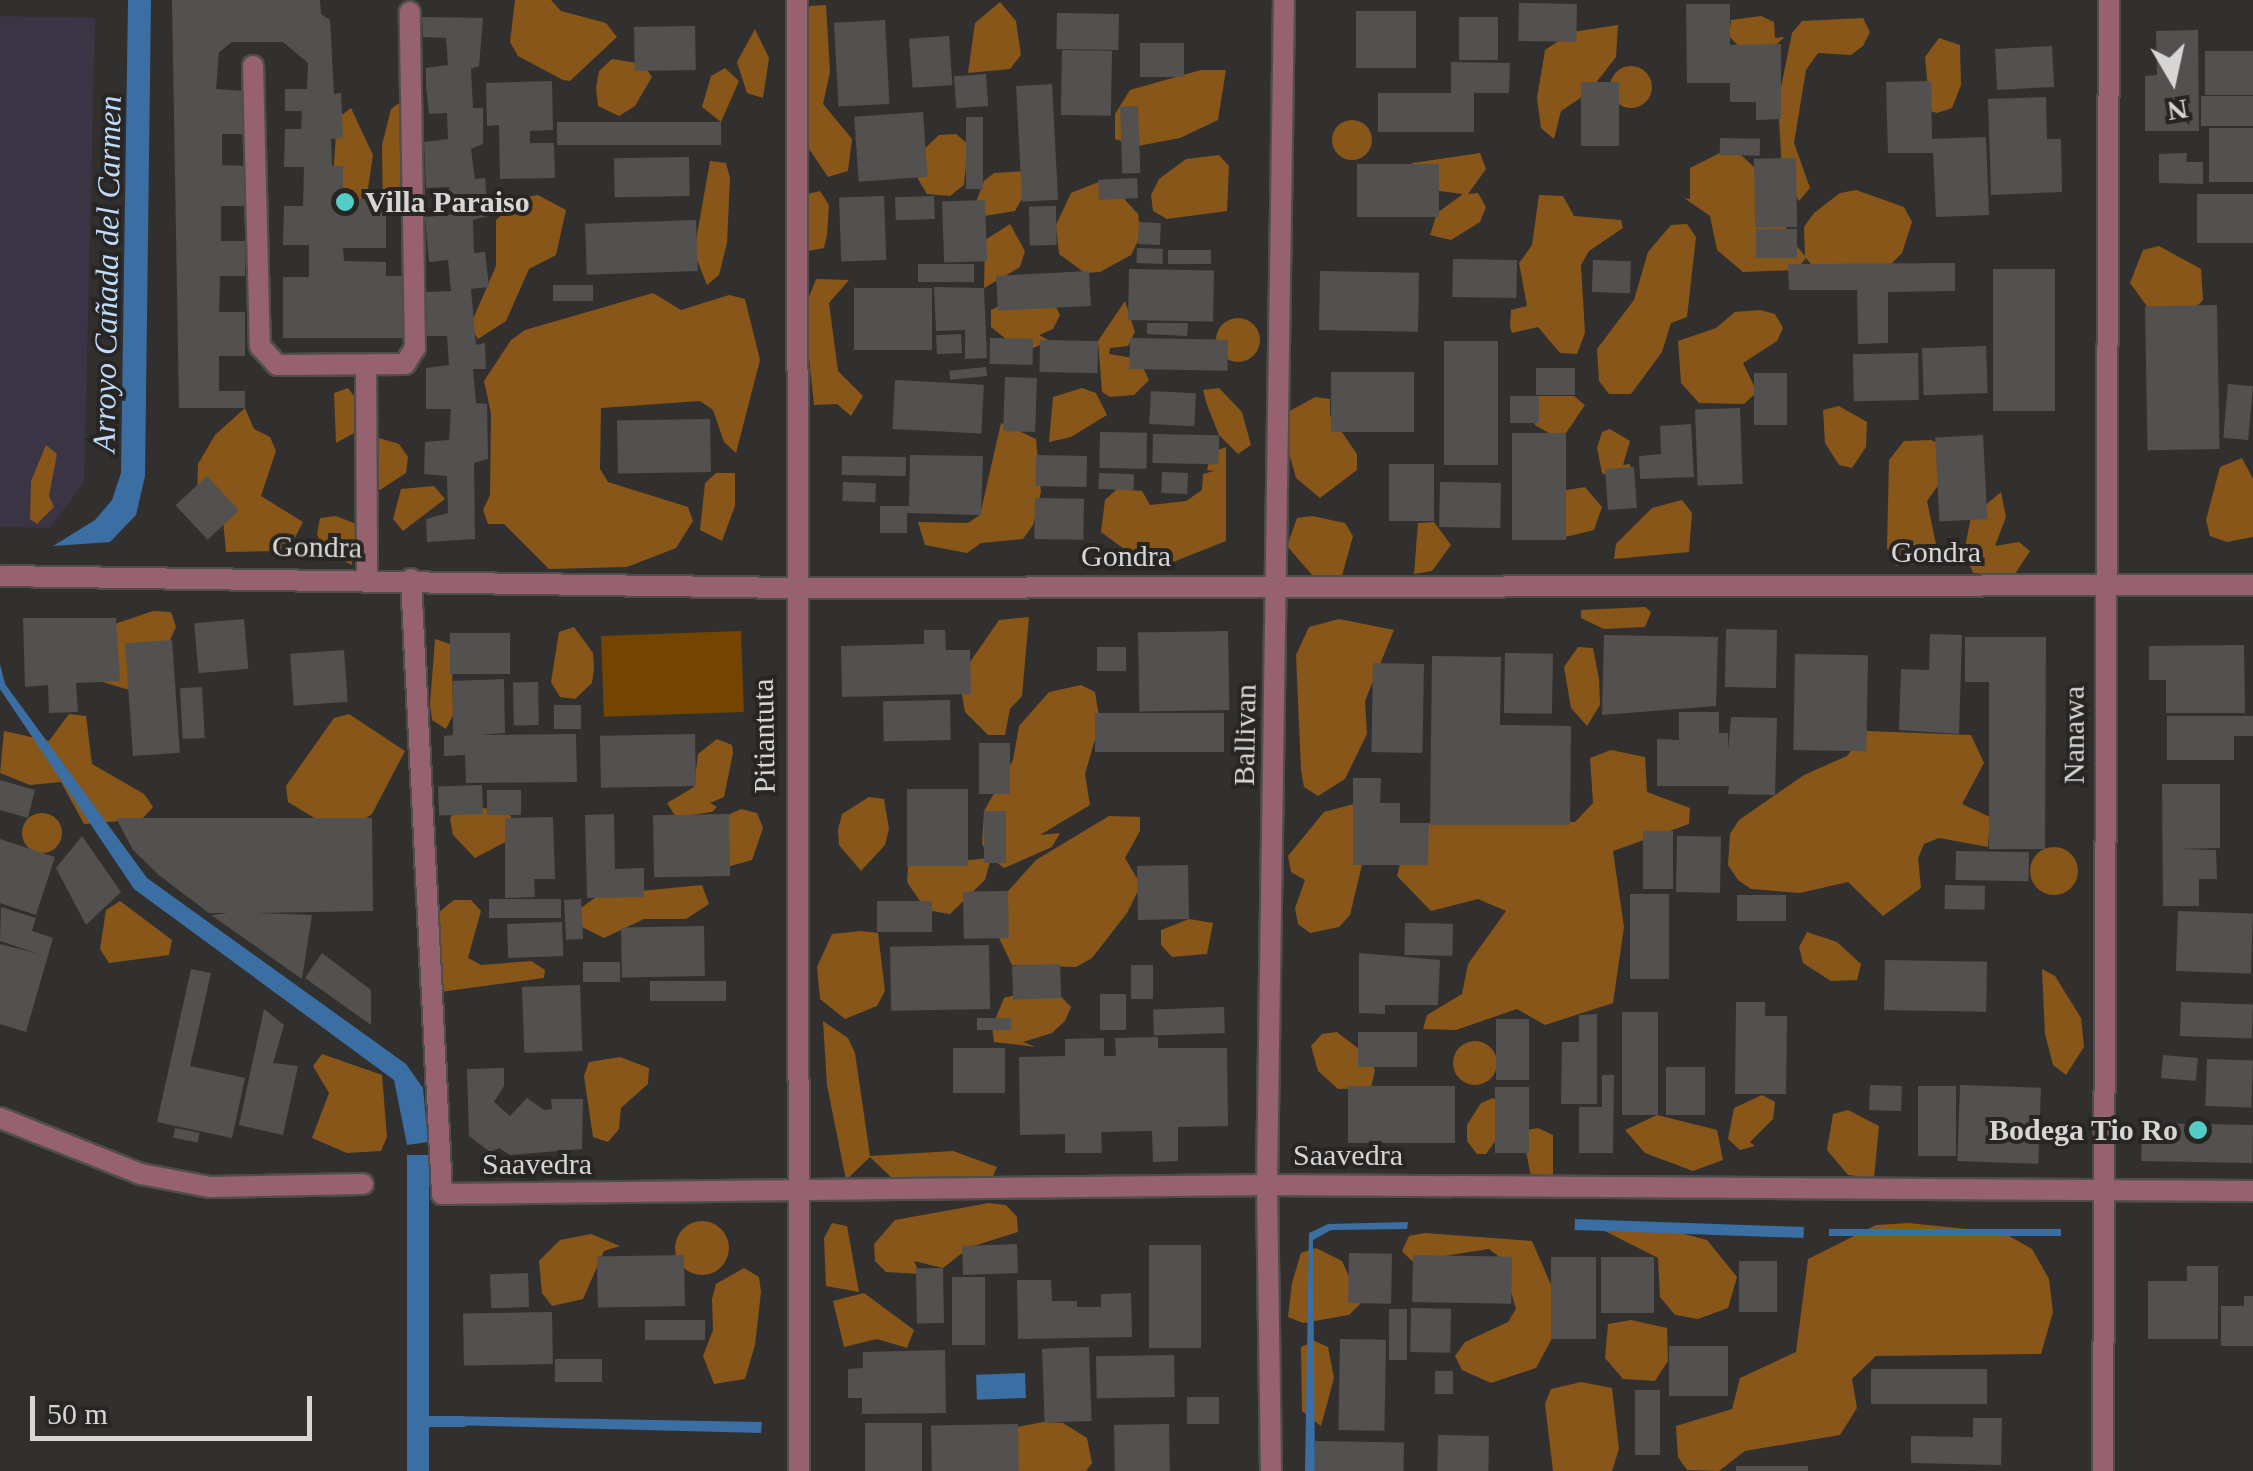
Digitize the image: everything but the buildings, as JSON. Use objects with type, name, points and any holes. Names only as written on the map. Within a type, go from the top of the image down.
[{"type":"street","name":"Pitiantuta","points":[[798,0],[793,588],[799,1471]]},
{"type":"street","name":"Ballivan","points":[[1271,1471],[1268,1185],[1284,0]]},
{"type":"street","name":"Nanawa","points":[[2103,1471],[2108,0]]},
{"type":"street","points":[[254,66],[260,346],[277,365],[405,364],[415,348],[410,12]]},
{"type":"street","points":[[366,364],[367,578]]},
{"type":"street","name":"Gondra","points":[[2,576],[411,578],[793,588],[2253,584]]},
{"type":"street","name":"Saavedra","points":[[411,578],[442,1194],[1268,1185],[2253,1191]]},
{"type":"street","points":[[0,1118],[142,1174],[210,1187],[363,1184]]},
{"type":"shaded area","points":[[515,0],[551,0],[561,11],[606,23],[617,37],[570,81],[563,80],[518,56],[510,42]]},
{"type":"shaded area","points":[[1000,2],[1016,21],[1021,55],[1010,69],[968,73],[975,23]]},
{"type":"shaded area","points":[[826,5],[830,72],[823,104],[852,139],[848,171],[828,177],[801,137],[803,19],[810,6]]},
{"type":"shaded area","points":[[0,16],[95,18],[84,482],[50,528],[0,527]]},
{"type":"shaded area","points":[[1761,16],[1774,22],[1775,38],[1785,37],[1773,47],[1740,48],[1729,36],[1731,20]]},
{"type":"shaded area","points":[[1863,18],[1870,32],[1863,46],[1851,55],[1818,53],[1806,70],[1794,143],[1810,188],[1799,201],[1782,171],[1778,102],[1792,33],[1802,21]]},
{"type":"shaded area","points":[[1618,25],[1616,57],[1588,93],[1561,111],[1554,139],[1541,128],[1537,98],[1545,50],[1572,32]]},
{"type":"shaded area","points":[[755,29],[769,58],[763,98],[747,93],[737,62]]},
{"type":"shaded area","points":[[1939,38],[1960,45],[1961,85],[1952,108],[1937,113],[1930,111],[1925,57]]},
{"type":"shaded area","points":[[612,59],[643,64],[652,77],[635,106],[619,116],[598,106],[599,71]]},
{"type":"shaded area","points":[[1631,66],[1646,72],[1652,87],[1646,102],[1631,108],[1616,102],[1610,87],[1616,72]]},
{"type":"shaded area","points":[[725,68],[739,81],[721,122],[702,107],[711,76]]},
{"type":"shaded area","points":[[1201,70],[1226,70],[1218,120],[1180,138],[1138,146],[1115,139],[1115,114],[1130,90]]},
{"type":"shaded area","points":[[406,98],[405,163],[395,207],[383,219],[382,145],[391,109]]},
{"type":"shaded area","points":[[351,108],[373,155],[367,195],[344,210],[333,180],[336,133],[338,118]]},
{"type":"shaded area","points":[[1352,120],[1366,126],[1372,140],[1366,154],[1352,160],[1338,154],[1332,140],[1338,126]]},
{"type":"shaded area","points":[[956,134],[968,144],[964,185],[950,196],[927,194],[918,179],[920,153],[939,135]]},
{"type":"shaded area","points":[[1732,147],[1766,178],[1790,217],[1785,232],[1805,256],[1804,227],[1814,213],[1840,193],[1856,190],[1904,207],[1912,222],[1902,253],[1891,264],[1816,270],[1806,258],[1796,270],[1743,272],[1717,250],[1710,216],[1684,198],[1690,199],[1690,168]]},
{"type":"shaded area","points":[[1480,153],[1486,169],[1468,194],[1478,193],[1486,207],[1480,222],[1451,240],[1430,235],[1437,213],[1463,194],[1439,191],[1414,177],[1412,163]]},
{"type":"shaded area","points":[[1219,155],[1229,166],[1227,211],[1167,219],[1153,211],[1151,195],[1159,179],[1186,159]]},
{"type":"shaded area","points":[[710,161],[726,163],[730,178],[727,243],[719,275],[707,285],[694,252]]},
{"type":"shaded area","points":[[1024,171],[1024,195],[1015,211],[984,216],[976,202],[984,181],[994,173]]},
{"type":"shaded area","points":[[1106,179],[1138,214],[1141,235],[1131,255],[1100,272],[1085,273],[1059,254],[1056,225],[1071,193]]},
{"type":"shaded area","points":[[820,191],[829,205],[827,235],[824,248],[808,251],[799,248],[803,195]]},
{"type":"shaded area","points":[[538,195],[566,210],[556,255],[529,269],[506,321],[478,339],[470,326],[496,266],[496,220],[520,198]]},
{"type":"shaded area","points":[[1539,195],[1563,196],[1574,216],[1621,220],[1623,228],[1589,251],[1581,265],[1585,333],[1577,354],[1560,353],[1538,327],[1512,333],[1510,326],[1511,310],[1527,306],[1519,263],[1532,245]]},
{"type":"shaded area","points":[[1010,224],[1025,251],[1020,267],[984,288],[985,240]]},
{"type":"shaded area","points":[[1687,224],[1696,237],[1687,317],[1671,323],[1662,352],[1631,394],[1609,394],[1599,381],[1597,349],[1634,300],[1648,252],[1671,225]]},
{"type":"shaded area","points":[[2159,246],[2201,269],[2203,300],[2191,312],[2149,309],[2130,283],[2143,250]]},
{"type":"shaded area","points":[[816,279],[849,280],[829,303],[838,371],[863,396],[851,416],[837,404],[814,405],[804,310]]},
{"type":"shaded area","points":[[653,293],[681,310],[729,295],[745,299],[760,360],[736,453],[724,442],[713,410],[700,401],[601,408],[600,469],[608,482],[688,507],[693,521],[676,548],[627,567],[549,569],[504,524],[488,524],[483,510],[490,495],[491,413],[484,381],[511,340],[525,330]]},
{"type":"shaded area","points":[[1053,301],[1060,315],[1053,329],[1039,335],[1050,341],[1033,348],[1016,347],[991,327],[991,310],[1005,303]]},
{"type":"shaded area","points":[[1125,301],[1135,332],[1128,346],[1110,348],[1109,354],[1139,359],[1149,380],[1134,395],[1110,397],[1102,392],[1098,341]]},
{"type":"shaded area","points":[[1760,310],[1775,314],[1783,328],[1777,341],[1743,363],[1757,392],[1744,404],[1699,403],[1681,383],[1678,341],[1716,328],[1735,312]]},
{"type":"shaded area","points":[[1238,318],[1254,324],[1260,340],[1254,356],[1238,362],[1222,356],[1216,340],[1222,324]]},
{"type":"shaded area","points":[[348,388],[357,400],[356,432],[336,443],[334,393]]},
{"type":"shaded area","points":[[1082,388],[1096,393],[1107,415],[1071,437],[1049,442],[1053,397]]},
{"type":"shaded area","points":[[1219,388],[1242,412],[1251,445],[1238,454],[1219,435],[1207,405],[1203,390]]},
{"type":"shaded area","points":[[1539,396],[1574,396],[1585,405],[1566,433],[1549,433],[1535,425],[1530,410]]},
{"type":"shaded area","points":[[1315,397],[1330,399],[1330,415],[1357,454],[1357,470],[1320,498],[1296,478],[1287,446],[1288,412]]},
{"type":"shaded area","points":[[1839,406],[1867,422],[1866,447],[1852,468],[1839,465],[1825,443],[1823,410]]},
{"type":"shaded area","points":[[245,408],[254,429],[270,437],[276,451],[261,496],[303,522],[284,559],[275,551],[226,552],[223,520],[197,496],[198,464],[215,435]]},
{"type":"shaded area","points":[[1001,423],[1036,439],[1041,492],[1033,525],[1023,539],[981,543],[967,553],[925,545],[918,522],[968,523],[980,515]]},
{"type":"shaded area","points":[[1610,429],[1630,441],[1623,465],[1630,464],[1631,473],[1616,480],[1602,473],[1597,448],[1602,432]]},
{"type":"shaded area","points":[[362,433],[399,444],[408,457],[406,473],[380,490],[368,480]]},
{"type":"shaded area","points":[[1931,440],[1939,444],[1942,480],[1927,501],[1937,549],[1929,563],[1896,566],[1887,548],[1889,460],[1904,441]]},
{"type":"shaded area","points":[[46,445],[57,454],[49,496],[54,507],[37,524],[30,519],[31,481]]},
{"type":"shaded area","points":[[1226,447],[1226,541],[1153,570],[1101,532],[1105,500],[1117,489],[1142,491],[1150,505],[1186,501],[1202,490],[1203,474],[1214,471],[1207,470],[1211,453]]},
{"type":"shaded area","points":[[2242,458],[2253,479],[2253,537],[2227,542],[2210,536],[2206,520],[2220,467]]},
{"type":"shaded area","points":[[716,473],[735,473],[735,506],[722,541],[700,530],[705,483]]},
{"type":"shaded area","points":[[434,486],[445,499],[403,531],[393,519],[401,489]]},
{"type":"shaded area","points":[[1585,487],[1602,507],[1594,530],[1561,538],[1561,491]]},
{"type":"shaded area","points":[[2001,492],[2006,517],[1995,546],[2019,542],[2030,551],[2013,577],[1973,573],[1964,552],[1971,517]]},
{"type":"shaded area","points":[[1682,500],[1692,513],[1689,552],[1614,559],[1616,544],[1652,508]]},
{"type":"shaded area","points":[[336,516],[379,533],[352,554],[352,565],[323,551],[317,534],[320,518]]},
{"type":"shaded area","points":[[1312,516],[1345,523],[1353,536],[1340,583],[1318,582],[1287,546],[1297,518]]},
{"type":"shaded area","points":[[1434,522],[1451,545],[1432,571],[1414,574],[1418,523]]},
{"type":"shaded area","points":[[1645,607],[1651,612],[1645,627],[1604,629],[1581,618],[1581,610]]},
{"type":"shaded area","points":[[153,611],[171,612],[176,627],[157,668],[129,690],[83,676],[103,628]]},
{"type":"shaded area","points":[[1029,617],[1022,696],[1010,709],[1005,735],[988,735],[965,712],[959,678],[999,620]]},
{"type":"shaded area","points":[[1339,619],[1394,630],[1365,701],[1367,734],[1345,779],[1318,796],[1304,787],[1301,770],[1296,655],[1309,627]]},
{"type":"shaded area","points":[[574,627],[593,653],[594,668],[592,683],[575,699],[560,697],[551,682],[559,632]]},
{"type":"shaded area","points":[[741,631],[744,712],[604,717],[601,636]]},
{"type":"shaded area","points":[[435,639],[450,644],[452,660],[453,715],[446,729],[432,720],[430,704]]},
{"type":"shaded area","points":[[1578,647],[1593,648],[1599,679],[1600,705],[1587,726],[1571,708],[1564,667]]},
{"type":"shaded area","points":[[1081,685],[1095,692],[1100,722],[1085,774],[1090,805],[1040,835],[1060,833],[1052,847],[1004,868],[991,858],[985,880],[950,914],[926,910],[907,882],[908,866],[990,858],[982,844],[984,811],[1013,760],[1019,726],[1049,692]]},
{"type":"shaded area","points":[[69,714],[86,716],[92,764],[144,794],[153,807],[142,819],[84,824],[61,782],[30,785],[0,773],[4,731],[49,741]]},
{"type":"shaded area","points":[[349,714],[405,751],[372,814],[358,823],[326,825],[288,802],[286,786],[334,718]]},
{"type":"shaded area","points":[[1866,731],[1971,735],[1984,763],[1962,804],[1990,817],[1988,847],[1939,838],[1924,844],[1918,858],[1921,888],[1883,916],[1848,882],[1800,893],[1751,889],[1738,880],[1728,865],[1730,834],[1739,820],[1804,775],[1847,756]]},
{"type":"shaded area","points":[[717,739],[732,745],[733,753],[724,797],[710,803],[717,807],[712,812],[676,817],[667,803],[694,787],[698,754]]},
{"type":"shaded area","points":[[1611,750],[1645,757],[1647,792],[1690,808],[1689,824],[1613,851],[1624,927],[1613,1003],[1545,1025],[1517,1009],[1456,1030],[1423,1029],[1427,1015],[1462,994],[1468,964],[1506,911],[1478,899],[1431,911],[1397,876],[1404,847],[1434,819],[1575,822],[1593,803],[1590,758]]},
{"type":"shaded area","points":[[869,797],[884,799],[889,829],[885,845],[861,871],[839,845],[838,830],[842,814]]},
{"type":"shaded area","points":[[1354,804],[1366,848],[1350,915],[1339,927],[1310,933],[1298,924],[1295,908],[1305,880],[1291,872],[1288,856],[1324,812]]},
{"type":"shaded area","points":[[480,807],[510,815],[514,823],[511,839],[475,858],[453,835],[450,819],[454,812]]},
{"type":"shaded area","points":[[741,809],[757,813],[763,828],[752,860],[727,867],[719,819]]},
{"type":"shaded area","points":[[42,813],[56,819],[62,833],[56,847],[42,853],[28,847],[22,833],[28,819]]},
{"type":"shaded area","points":[[1109,816],[1140,817],[1140,831],[1125,858],[1141,885],[1127,913],[1092,958],[1076,967],[1012,965],[998,936],[1008,891],[1036,860]]},
{"type":"shaded area","points":[[2054,847],[2071,854],[2078,871],[2071,888],[2054,895],[2037,888],[2030,871],[2037,854]]},
{"type":"shaded area","points":[[702,885],[709,904],[686,919],[644,919],[604,938],[580,926],[578,910],[599,895]]},
{"type":"shaded area","points":[[454,900],[471,900],[481,911],[468,958],[481,965],[531,961],[545,970],[544,978],[440,992],[433,917]]},
{"type":"shaded area","points":[[120,901],[172,940],[169,955],[109,963],[100,949],[106,910]]},
{"type":"shaded area","points":[[1189,919],[1213,923],[1207,954],[1172,957],[1161,945],[1161,930]]},
{"type":"shaded area","points":[[1807,932],[1837,942],[1861,964],[1857,980],[1831,981],[1803,963],[1799,947]]},
{"type":"shaded area","points":[[878,933],[885,991],[877,1006],[845,1019],[820,999],[817,967],[832,934]]},
{"type":"shaded area","points":[[2042,969],[2055,976],[2081,1018],[2084,1047],[2066,1075],[2053,1065],[2045,1034]]},
{"type":"shaded area","points":[[1050,985],[1071,1007],[1065,1021],[1052,1033],[1023,1042],[1036,1047],[994,1042],[992,1027],[1004,998]]},
{"type":"shaded area","points":[[823,1021],[848,1038],[855,1053],[870,1156],[953,1151],[997,1167],[990,1182],[893,1179],[870,1157],[846,1180],[827,1085]]},
{"type":"shaded area","points":[[1337,1032],[1368,1056],[1375,1070],[1371,1088],[1338,1089],[1318,1071],[1311,1046],[1322,1034]]},
{"type":"shaded area","points":[[1475,1041],[1491,1047],[1497,1063],[1491,1079],[1475,1085],[1459,1079],[1453,1063],[1459,1047]]},
{"type":"shaded area","points":[[322,1054],[382,1075],[387,1137],[381,1151],[347,1153],[312,1138],[329,1093],[313,1066]]},
{"type":"shaded area","points":[[620,1057],[649,1068],[648,1084],[621,1108],[619,1129],[608,1142],[593,1137],[584,1076],[589,1062]]},
{"type":"shaded area","points":[[1762,1095],[1775,1102],[1773,1119],[1750,1142],[1755,1146],[1740,1150],[1728,1139],[1734,1108]]},
{"type":"shaded area","points":[[1493,1098],[1500,1101],[1496,1140],[1486,1154],[1477,1154],[1467,1141],[1467,1125],[1481,1103]]},
{"type":"shaded area","points":[[1848,1110],[1879,1126],[1874,1178],[1848,1175],[1827,1150],[1833,1114]]},
{"type":"shaded area","points":[[1657,1115],[1717,1130],[1723,1160],[1693,1171],[1645,1153],[1625,1130]]},
{"type":"shaded area","points":[[1538,1128],[1553,1135],[1553,1182],[1532,1182],[1522,1131]]},
{"type":"shaded area","points":[[989,1203],[1006,1205],[1017,1217],[1018,1232],[970,1247],[943,1268],[914,1261],[920,1274],[886,1272],[875,1261],[874,1244],[895,1220]]},
{"type":"shaded area","points":[[702,1221],[721,1229],[729,1248],[721,1267],[702,1275],[683,1267],[675,1248],[683,1229]]},
{"type":"shaded area","points":[[832,1223],[847,1226],[859,1292],[826,1286],[824,1238]]},
{"type":"shaded area","points":[[1909,1223],[2004,1233],[2032,1249],[2049,1279],[2053,1312],[2041,1354],[1876,1356],[1852,1379],[1857,1408],[1840,1435],[1745,1451],[1719,1471],[1687,1470],[1678,1457],[1676,1426],[1732,1409],[1740,1378],[1796,1352],[1808,1259],[1876,1225]]},
{"type":"shaded area","points":[[1597,1227],[1673,1231],[1707,1240],[1737,1277],[1728,1308],[1698,1319],[1675,1315],[1660,1297],[1658,1258]]},
{"type":"shaded area","points":[[1425,1233],[1532,1241],[1552,1287],[1555,1333],[1536,1368],[1491,1383],[1462,1370],[1455,1356],[1465,1342],[1508,1322],[1516,1309],[1501,1258],[1489,1249],[1412,1261],[1402,1251],[1409,1236]]},
{"type":"shaded area","points":[[591,1234],[620,1246],[604,1251],[583,1299],[552,1306],[542,1293],[539,1261],[560,1240]]},
{"type":"shaded area","points":[[1316,1248],[1342,1261],[1361,1303],[1349,1315],[1303,1323],[1288,1317],[1292,1283],[1301,1253]]},
{"type":"shaded area","points":[[744,1268],[759,1277],[755,1345],[745,1379],[714,1384],[703,1356],[713,1330],[712,1299],[716,1284]]},
{"type":"shaded area","points":[[864,1293],[914,1330],[907,1348],[877,1339],[844,1347],[833,1301]]},
{"type":"shaded area","points":[[1631,1320],[1667,1328],[1668,1361],[1655,1381],[1623,1379],[1605,1358],[1608,1324]]},
{"type":"shaded area","points":[[1315,1341],[1328,1347],[1334,1378],[1321,1426],[1302,1411],[1301,1347]]},
{"type":"shaded area","points":[[1581,1382],[1612,1388],[1619,1449],[1612,1471],[1553,1471],[1545,1404],[1551,1389]]},
{"type":"shaded area","points":[[1063,1423],[1087,1438],[1092,1463],[1086,1471],[1011,1471],[1017,1427]]},
{"type":"water","points":[[128,0],[151,0],[145,476],[136,515],[110,542],[53,546],[95,520],[112,500],[121,473]]},
{"type":"water","points":[[0,664],[5,684],[147,878],[406,1064],[423,1088],[428,1142],[407,1145],[394,1080],[134,889],[0,689]]},
{"type":"water","points":[[407,1155],[429,1155],[429,1471],[407,1471]]},
{"type":"water","points":[[1575,1219],[1804,1227],[1803,1238],[1575,1230]]},
{"type":"water","points":[[1408,1222],[1407,1229],[1331,1230],[1313,1240],[1315,1471],[1305,1471],[1309,1233],[1328,1224]]},
{"type":"water","points":[[1829,1229],[2061,1229],[2061,1236],[1829,1236]]},
{"type":"water","points":[[1025,1373],[1026,1398],[977,1400],[976,1375]]},
{"type":"water","points":[[447,1416],[762,1422],[761,1433],[447,1425]]},
{"type":"waterway","points":[[425,1421],[462,1421]]},
{"type":"place","name":"Villa Paraiso","points":[[345,202]]},
{"type":"place","name":"Bodega Tio Ro","points":[[2198,1130]]},
{"type":"water label","name":"Arroyo Cañada del Carmen","points":[[107,274]]}]
